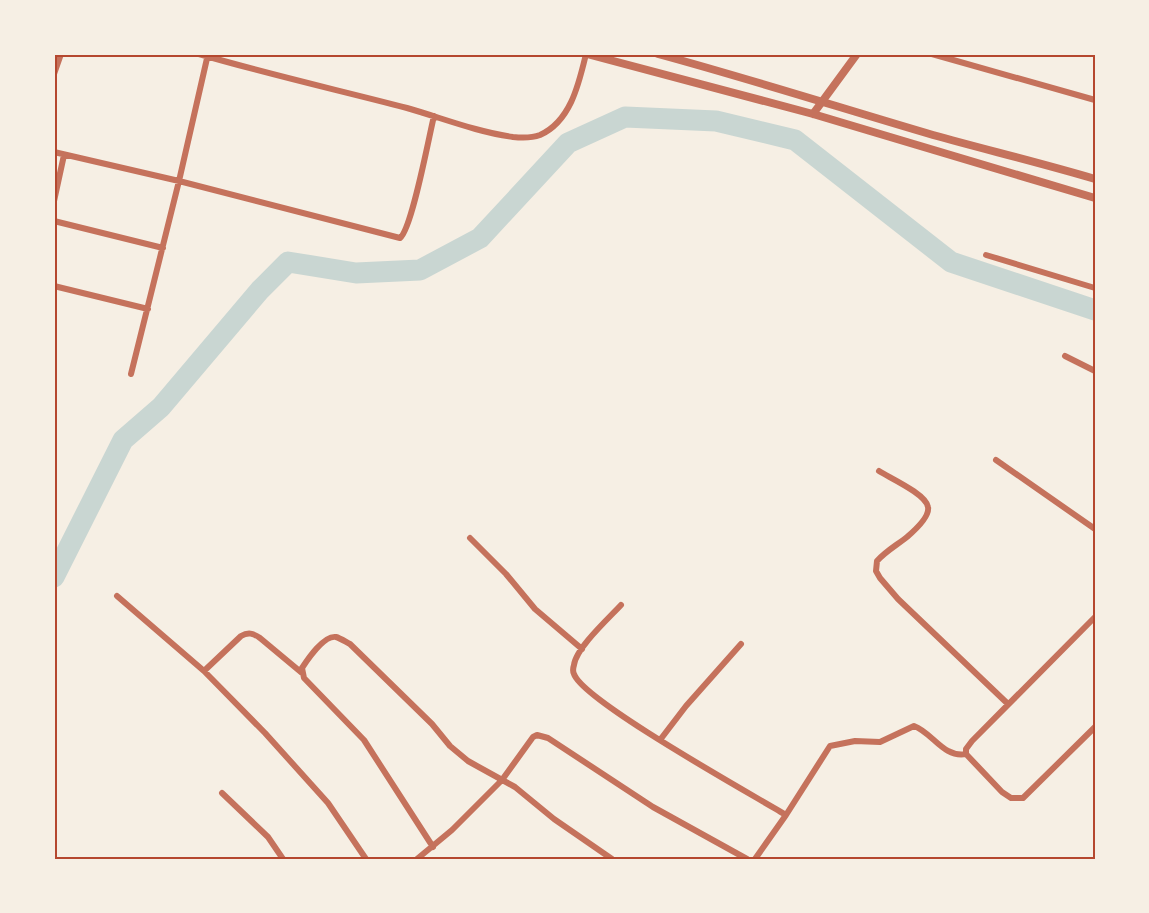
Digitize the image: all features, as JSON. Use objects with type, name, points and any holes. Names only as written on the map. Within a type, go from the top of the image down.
[{"type":"street","points":[[54,74],[61,54]]},
{"type":"street","points":[[199,54],[513,137],[537,136],[548,130],[563,115],[572,100],[586,54],[813,114],[1095,198]]},
{"type":"street","points":[[658,54],[723,71],[821,103],[1095,179]]},
{"type":"street","points":[[813,114],[857,54]]},
{"type":"street","points":[[932,54],[1095,100]]},
{"type":"street","points":[[131,374],[208,55]]},
{"type":"street","points":[[54,152],[400,237],[406,231],[434,116]]},
{"type":"street","points":[[54,201],[64,155]]},
{"type":"street","points":[[54,220],[163,248]]},
{"type":"street","points":[[987,255],[1095,288]]},
{"type":"street","points":[[54,286],[148,309]]},
{"type":"street","points":[[1065,356],[1095,371]]},
{"type":"street","points":[[996,460],[1095,529]]},
{"type":"street","points":[[879,471],[925,500],[928,512],[917,528],[877,561],[876,571],[898,599],[1008,704]]},
{"type":"street","points":[[470,537],[506,574],[535,609],[582,649]]},
{"type":"street","points":[[117,596],[204,672],[315,788],[366,859]]},
{"type":"street","points":[[621,605],[582,649],[574,664],[574,674],[578,680],[607,705],[660,740],[786,815]]},
{"type":"street","points":[[1095,616],[972,741],[966,749],[966,754],[1002,792],[1011,798],[1023,798],[1095,727]]},
{"type":"street","points":[[204,672],[241,636],[247,633],[260,638],[302,673],[304,678],[364,740],[433,847]]},
{"type":"street","points":[[302,673],[302,668],[316,649],[330,638],[350,644],[432,724],[450,746],[468,761],[515,787],[554,819],[612,859]]},
{"type":"street","points":[[660,740],[692,698],[741,644]]},
{"type":"street","points":[[755,859],[830,746],[855,741],[880,742],[914,726],[949,752],[955,755],[966,754]]},
{"type":"street","points":[[417,859],[452,830],[502,780],[533,737],[541,735],[653,807],[747,859]]},
{"type":"street","points":[[222,793],[267,837],[283,859]]},
{"type":"waterway","points":[[54,577],[123,440],[161,407],[260,290],[288,262],[356,273],[420,270],[480,238],[568,143],[625,117],[716,121],[795,140],[951,262],[1095,310]]}]
